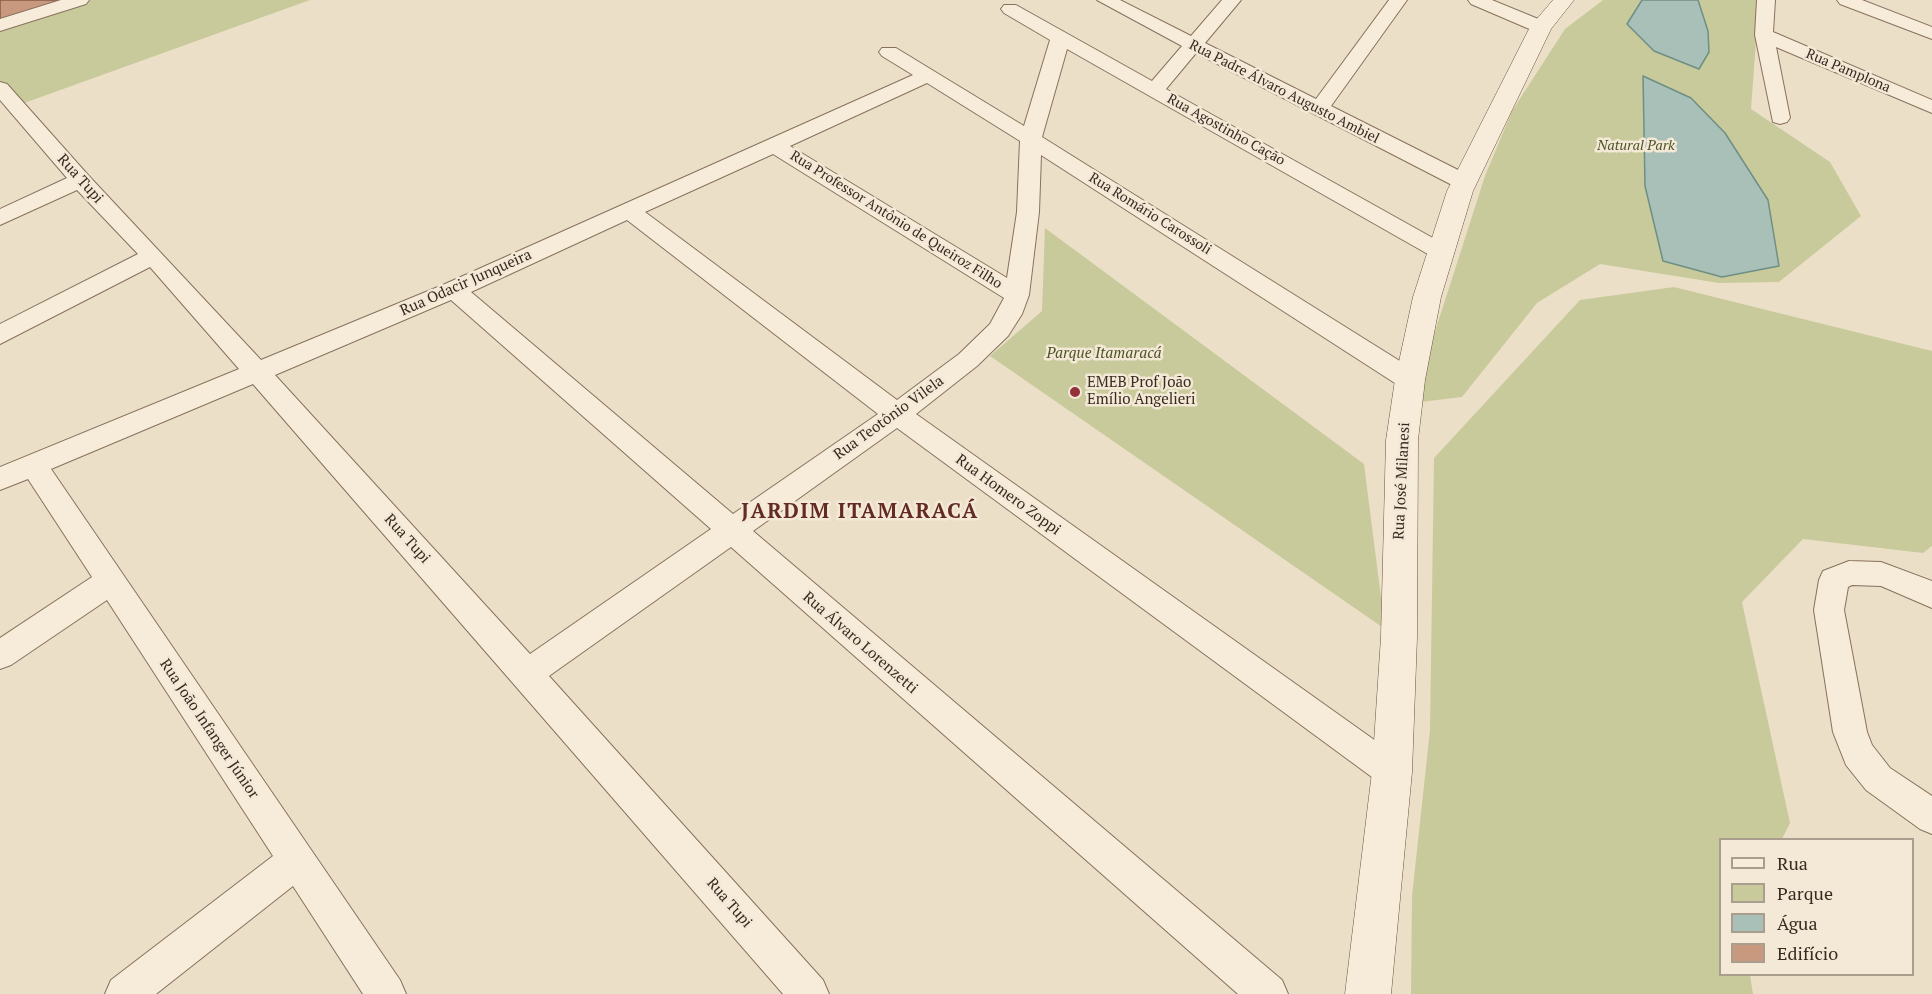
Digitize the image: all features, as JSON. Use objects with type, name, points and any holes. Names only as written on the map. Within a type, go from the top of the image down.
[{"type":"street","points":[[0,25],[80,0]]},
{"type":"street","name":"Rua Padre Álvaro Augusto Ambiel","points":[[1106,0],[1192,46],[1464,182]]},
{"type":"street","points":[[1155,90],[1232,0]]},
{"type":"street","points":[[1319,108],[1398,0]]},
{"type":"street","points":[[1477,0],[1541,27]]},
{"type":"street","name":"Rua José Milanesi","points":[[1368,994],[1392,772],[1399,637],[1401,462],[1410,380],[1427,297],[1464,182],[1541,27],[1564,0]]},
{"type":"street","points":[[1766,0],[1764,35],[1780,118]]},
{"type":"street","points":[[1846,0],[1932,33]]},
{"type":"street","name":"Rua Agostinho Cação","points":[[1010,9],[1441,252]]},
{"type":"street","name":"Rua Pamplona","points":[[1764,35],[1932,106]]},
{"type":"street","name":"Rua Teotônio Vilela","points":[[527,674],[897,414],[968,360],[1010,314],[1017,295],[1024,256],[1031,139],[1060,39]]},
{"type":"street","name":"Rua Romário Carossoli","points":[[889,52],[1031,139],[1410,380]]},
{"type":"street","name":"Rua Odacir Junqueira","points":[[0,479],[454,290],[927,76]]},
{"type":"street","name":"Rua Tupi","points":[[5,102],[153,256],[258,372],[809,994]]},
{"type":"street","name":"Rua Professor Antônio de Queiroz Filho","points":[[775,146],[1017,295]]},
{"type":"street","points":[[0,218],[80,180]]},
{"type":"street","name":"Rua Homero Zoppi","points":[[629,211],[897,414],[1392,772]]},
{"type":"street","points":[[0,335],[153,256]]},
{"type":"street","points":[[977,270],[1024,256]]},
{"type":"street","name":"Rua Álvaro Lorenzetti","points":[[454,290],[1268,994]]},
{"type":"street","name":"Rua João Infanger Júnior","points":[[33,464],[386,994]]},
{"type":"street","points":[[1932,595],[1898,579],[1872,573],[1849,573],[1834,580],[1829,610],[1850,732],[1858,754],[1878,778],[1932,817]]},
{"type":"street","points":[[0,655],[110,581]]},
{"type":"street","points":[[125,994],[296,861]]},
{"type":"green space","points":[[87,0],[310,0],[16,106],[0,90],[0,26]]},
{"type":"green space","name":"Natural Park","points":[[1603,0],[1759,0],[1751,109],[1830,162],[1861,216],[1779,282],[1719,283],[1600,264],[1537,303],[1462,397],[1412,403],[1485,176],[1512,111],[1565,29]]},
{"type":"green space","name":"Parque Itamaracá","points":[[1045,228],[1364,464],[1385,629],[990,356],[1042,311]]},
{"type":"green space","points":[[1674,287],[1932,351],[1932,546],[1923,553],[1803,539],[1742,602],[1790,823],[1782,838],[1719,838],[1719,976],[1750,976],[1753,994],[1411,994],[1412,896],[1430,730],[1434,458],[1580,300]]},
{"type":"water","points":[[1642,0],[1698,0],[1708,31],[1709,52],[1699,69],[1654,51],[1627,24]]},
{"type":"water","points":[[1643,76],[1691,98],[1725,133],[1768,200],[1779,266],[1722,277],[1663,261],[1645,186]]},
{"type":"building","points":[[0,0],[63,0],[0,20]]},
{"type":"place","name":"EMEB Prof João Emílio Angelieri","points":[[1075,392]]},
{"type":"district","name":"JARDIM ITAMARACÁ","points":[[860,512]]}]
